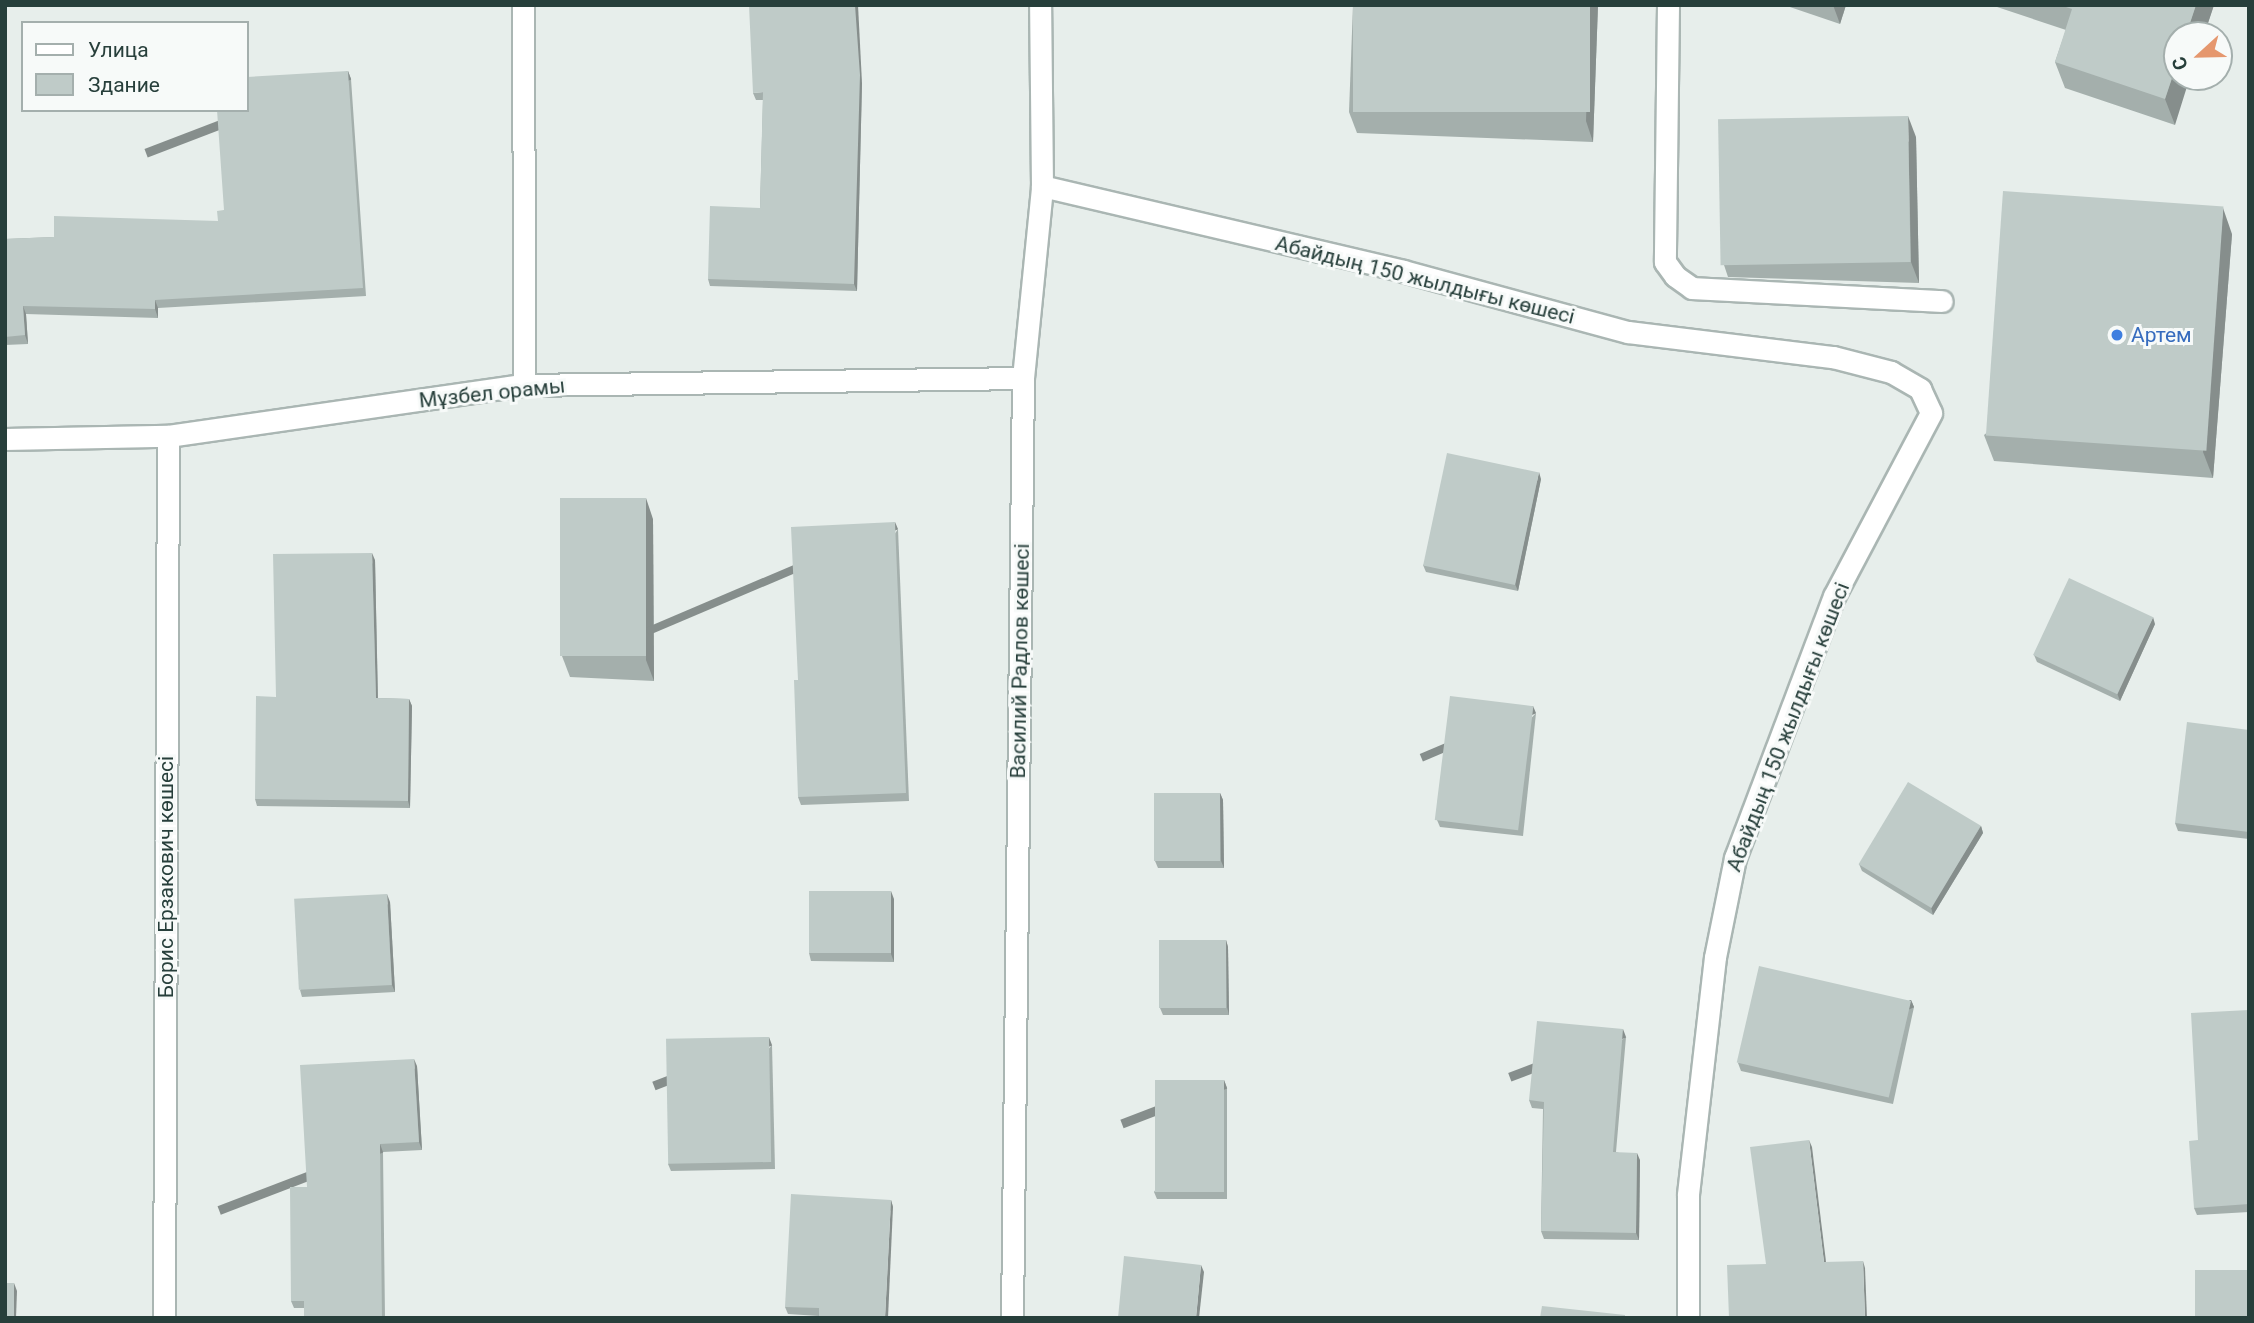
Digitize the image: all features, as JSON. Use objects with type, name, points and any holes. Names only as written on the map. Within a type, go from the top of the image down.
[{"type":"street","points":[[523,5],[524,386]]},
{"type":"street","name":"Василий Радлов көшесі","points":[[1013,1318],[1023,378],[1042,186],[1040,5]]},
{"type":"street","points":[[1668,5],[1665,262],[1675,276],[1692,288],[1942,301]]},
{"type":"street","name":"Абайдың 150 жылдығы көшесі","points":[[1042,186],[1403,271],[1628,332],[1833,357],[1892,372],[1920,389],[1931,413],[1835,597],[1735,858],[1715,957],[1688,1195],[1688,1318]]},
{"type":"street","name":"Мұзбел орамы","points":[[5,439],[168,436],[524,386],[1023,378]]},
{"type":"street","name":"Борис Ерзакович көшесі","points":[[164,1318],[168,436]]},
{"type":"building","points":[[749,5],[855,5],[860,75],[854,284],[708,279],[710,206],[760,208],[763,92],[753,93]]},
{"type":"building","points":[[1353,5],[1590,5],[1590,112],[1353,112]]},
{"type":"building","points":[[2060,5],[2196,5],[2191,21],[2163,21],[2163,91],[2168,91],[2165,99],[2055,62],[2072,9]]},
{"type":"building","points":[[348,71],[363,288],[155,300],[155,309],[23,306],[25,335],[5,337],[5,239],[54,237],[54,216],[218,221],[217,211],[224,210],[217,112],[248,112],[248,77]]},
{"type":"building","points":[[1908,116],[1911,262],[1721,265],[1718,119]]},
{"type":"building","points":[[2003,191],[2223,206],[2206,451],[1986,435]]},
{"type":"building","points":[[1447,453],[1539,473],[1515,585],[1423,565]]},
{"type":"building","points":[[560,498],[646,498],[646,656],[560,656]]},
{"type":"building","points":[[895,522],[906,793],[798,797],[794,680],[798,680],[791,527]]},
{"type":"building","points":[[372,553],[376,698],[409,699],[408,801],[255,799],[256,696],[276,697],[273,554]]},
{"type":"building","points":[[2069,578],[2153,617],[2117,694],[2033,655]]},
{"type":"building","points":[[1450,696],[1533,706],[1518,830],[1435,820]]},
{"type":"building","points":[[2187,722],[2249,730],[2249,832],[2175,823]]},
{"type":"building","points":[[1908,782],[1981,826],[1931,908],[1859,864]]},
{"type":"building","points":[[1154,793],[1220,793],[1220,861],[1154,861]]},
{"type":"building","points":[[809,891],[891,891],[891,953],[809,953]]},
{"type":"building","points":[[387,894],[392,985],[299,990],[294,899]]},
{"type":"building","points":[[1159,940],[1226,940],[1226,1008],[1159,1008]]},
{"type":"building","points":[[1759,966],[1911,1001],[1889,1098],[1737,1062]]},
{"type":"building","points":[[2249,1010],[2249,1204],[2194,1208],[2189,1141],[2198,1140],[2191,1013]]},
{"type":"building","points":[[1537,1021],[1623,1029],[1613,1152],[1637,1153],[1636,1233],[1541,1231],[1544,1102],[1529,1100]]},
{"type":"building","points":[[769,1037],[771,1162],[668,1164],[666,1039]]},
{"type":"building","points":[[414,1059],[419,1142],[380,1144],[382,1318],[304,1318],[304,1301],[291,1301],[290,1187],[307,1187],[300,1065]]},
{"type":"building","points":[[1155,1080],[1224,1080],[1224,1192],[1155,1192]]},
{"type":"building","points":[[1809,1140],[1824,1262],[1863,1261],[1865,1318],[1729,1318],[1727,1265],[1766,1264],[1750,1147]]},
{"type":"building","points":[[791,1194],[891,1200],[885,1318],[819,1318],[819,1308],[785,1307]]},
{"type":"building","points":[[1124,1256],[1201,1265],[1196,1318],[1118,1318]]},
{"type":"building","points":[[2195,1270],[2249,1270],[2249,1318],[2195,1318]]},
{"type":"building","points":[[5,1283],[14,1283],[14,1318],[5,1318]]},
{"type":"building","points":[[1542,1306],[1625,1315],[1625,1318],[1540,1318]]},
{"type":"place","name":"Артем","points":[[2117,335]]}]
